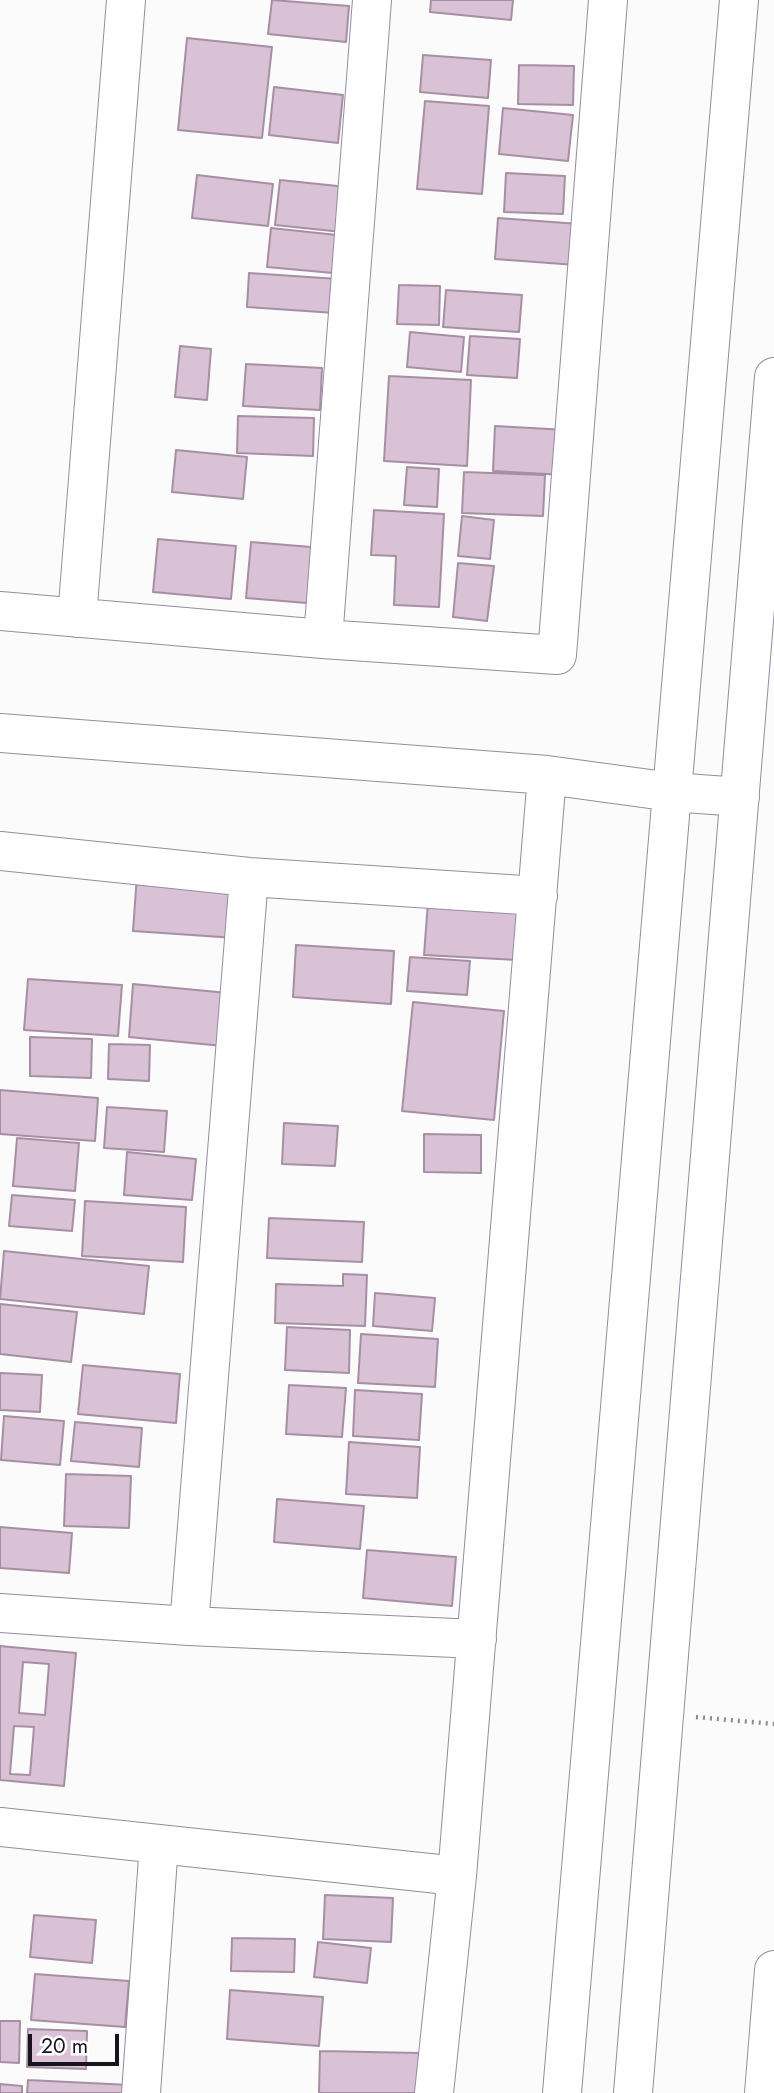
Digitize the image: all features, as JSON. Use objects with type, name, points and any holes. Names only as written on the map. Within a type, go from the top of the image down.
[{"type":"street","points":[[77,618],[125,0]]},
{"type":"street","points":[[323,639],[372,0]]},
{"type":"street","points":[[0,611],[323,639],[557,655],[608,0]]},
{"type":"street","points":[[562,2093],[738,0]]},
{"type":"street","points":[[633,2093],[774,377]]},
{"type":"street","points":[[0,733],[547,775],[672,792],[740,797]]},
{"type":"street","points":[[434,2093],[457,1876],[547,775]]},
{"type":"street","points":[[0,851],[249,877],[538,895]]},
{"type":"street","points":[[189,1626],[249,877]]},
{"type":"street","points":[[0,1612],[189,1626],[477,1639]]},
{"type":"street","points":[[0,1827],[457,1876]]},
{"type":"street","points":[[141,2093],[159,1844]]},
{"type":"street","points":[[768,2080],[774,1970]]},
{"type":"path","points":[[664,1714],[774,1724]]},
{"type":"building","points":[[272,0],[349,6],[346,42],[268,34]]},
{"type":"building","points":[[431,0],[513,0],[511,20],[430,12]]},
{"type":"building","points":[[187,38],[272,47],[262,138],[178,130]]},
{"type":"building","points":[[423,55],[491,60],[488,98],[420,92]]},
{"type":"building","points":[[519,65],[574,66],[573,105],[518,104]]},
{"type":"building","points":[[274,87],[343,95],[338,143],[269,135]]},
{"type":"building","points":[[425,101],[489,106],[482,194],[417,189]]},
{"type":"building","points":[[503,108],[573,115],[568,161],[499,154]]},
{"type":"building","points":[[506,173],[565,176],[563,214],[504,212]]},
{"type":"building","points":[[197,175],[273,184],[268,226],[192,218]]},
{"type":"building","points":[[280,180],[347,187],[342,232],[275,225]]},
{"type":"building","points":[[498,218],[579,224],[576,265],[495,259]]},
{"type":"building","points":[[271,228],[337,235],[333,273],[267,267]]},
{"type":"building","points":[[249,273],[338,279],[335,313],[247,307]]},
{"type":"building","points":[[399,285],[440,286],[439,325],[397,324]]},
{"type":"building","points":[[446,290],[522,295],[519,332],[443,327]]},
{"type":"building","points":[[410,332],[464,337],[461,372],[407,367]]},
{"type":"building","points":[[470,336],[520,339],[517,378],[467,375]]},
{"type":"building","points":[[180,346],[211,349],[207,400],[175,397]]},
{"type":"building","points":[[246,364],[322,368],[320,410],[243,406]]},
{"type":"building","points":[[389,376],[471,380],[467,466],[384,461]]},
{"type":"building","points":[[238,416],[314,418],[313,456],[237,453]]},
{"type":"building","points":[[495,426],[567,430],[564,475],[493,471]]},
{"type":"building","points":[[176,450],[247,457],[243,499],[172,492]]},
{"type":"building","points":[[407,467],[439,469],[437,507],[404,505]]},
{"type":"building","points":[[464,472],[545,475],[543,516],[462,513]]},
{"type":"building","points":[[374,510],[444,514],[439,607],[394,605],[396,556],[371,555]]},
{"type":"building","points":[[462,516],[494,520],[490,559],[458,556]]},
{"type":"building","points":[[158,539],[236,546],[231,599],[153,592]]},
{"type":"building","points":[[251,542],[323,548],[319,604],[246,598]]},
{"type":"building","points":[[458,563],[494,566],[487,621],[453,617]]},
{"type":"building","points":[[137,875],[239,881],[235,938],[133,931]]},
{"type":"building","points":[[428,902],[520,907],[517,960],[424,955]]},
{"type":"building","points":[[296,945],[394,951],[391,1004],[293,997]]},
{"type":"building","points":[[410,957],[470,961],[467,995],[407,991]]},
{"type":"building","points":[[28,979],[122,985],[118,1036],[24,1030]]},
{"type":"building","points":[[133,984],[228,993],[223,1046],[129,1037]]},
{"type":"building","points":[[413,1002],[504,1011],[494,1120],[402,1111]]},
{"type":"building","points":[[30,1037],[92,1039],[91,1078],[30,1076]]},
{"type":"building","points":[[109,1044],[150,1045],[149,1081],[108,1079]]},
{"type":"building","points":[[0,1090],[98,1098],[95,1141],[0,1134]]},
{"type":"building","points":[[107,1107],[167,1111],[164,1152],[104,1148]]},
{"type":"building","points":[[284,1123],[338,1126],[335,1166],[282,1164]]},
{"type":"building","points":[[424,1134],[481,1135],[481,1173],[424,1172]]},
{"type":"building","points":[[17,1138],[79,1143],[75,1191],[13,1186]]},
{"type":"building","points":[[127,1152],[196,1159],[192,1200],[124,1195]]},
{"type":"building","points":[[12,1195],[75,1200],[72,1231],[9,1226]]},
{"type":"building","points":[[85,1201],[186,1207],[183,1262],[82,1256]]},
{"type":"building","points":[[269,1218],[364,1222],[362,1262],[267,1258]]},
{"type":"building","points":[[4,1251],[149,1266],[144,1314],[0,1299]]},
{"type":"building","points":[[343,1274],[367,1275],[365,1326],[275,1323],[276,1284],[343,1286]]},
{"type":"building","points":[[375,1293],[435,1298],[432,1331],[373,1326]]},
{"type":"building","points":[[0,1304],[77,1312],[71,1362],[0,1354]]},
{"type":"building","points":[[287,1327],[350,1330],[349,1373],[285,1370]]},
{"type":"building","points":[[361,1334],[438,1339],[435,1387],[358,1383]]},
{"type":"building","points":[[83,1365],[180,1374],[176,1423],[78,1414]]},
{"type":"building","points":[[0,1373],[42,1375],[40,1412],[0,1410]]},
{"type":"building","points":[[289,1385],[346,1388],[342,1437],[286,1434]]},
{"type":"building","points":[[355,1390],[422,1394],[419,1440],[353,1436]]},
{"type":"building","points":[[4,1416],[64,1421],[60,1465],[1,1460]]},
{"type":"building","points":[[75,1422],[142,1428],[139,1467],[71,1461]]},
{"type":"building","points":[[349,1442],[420,1447],[417,1498],[346,1494]]},
{"type":"building","points":[[66,1474],[131,1476],[129,1528],[64,1526]]},
{"type":"building","points":[[277,1499],[364,1506],[360,1549],[274,1542]]},
{"type":"building","points":[[0,1527],[72,1533],[69,1573],[0,1568]]},
{"type":"building","points":[[367,1550],[456,1557],[452,1606],[363,1598]]},
{"type":"building","points":[[0,1646],[76,1653],[64,1786],[0,1780]],"holes":[[[23,1662],[49,1664],[45,1715],[19,1713]],[[14,1726],[34,1727],[30,1775],[10,1774]]]},
{"type":"building","points":[[325,1895],[393,1898],[391,1942],[323,1939]]},
{"type":"building","points":[[34,1915],[96,1920],[92,1963],[30,1957]]},
{"type":"building","points":[[232,1938],[295,1939],[294,1972],[231,1971]]},
{"type":"building","points":[[318,1942],[371,1948],[367,1983],[314,1977]]},
{"type":"building","points":[[35,1974],[129,1981],[125,2027],[31,2020]]},
{"type":"building","points":[[230,1990],[323,1997],[319,2046],[227,2039]]},
{"type":"building","points":[[0,2021],[20,2021],[19,2063],[0,2062]]},
{"type":"building","points":[[28,2029],[87,2031],[86,2069],[27,2067]]},
{"type":"building","points":[[320,2051],[420,2053],[420,2093],[319,2093]]},
{"type":"building","points":[[28,2080],[130,2085],[130,2093],[27,2093]]},
{"type":"building","points":[[0,2084],[22,2086],[22,2093],[0,2093]]}]
